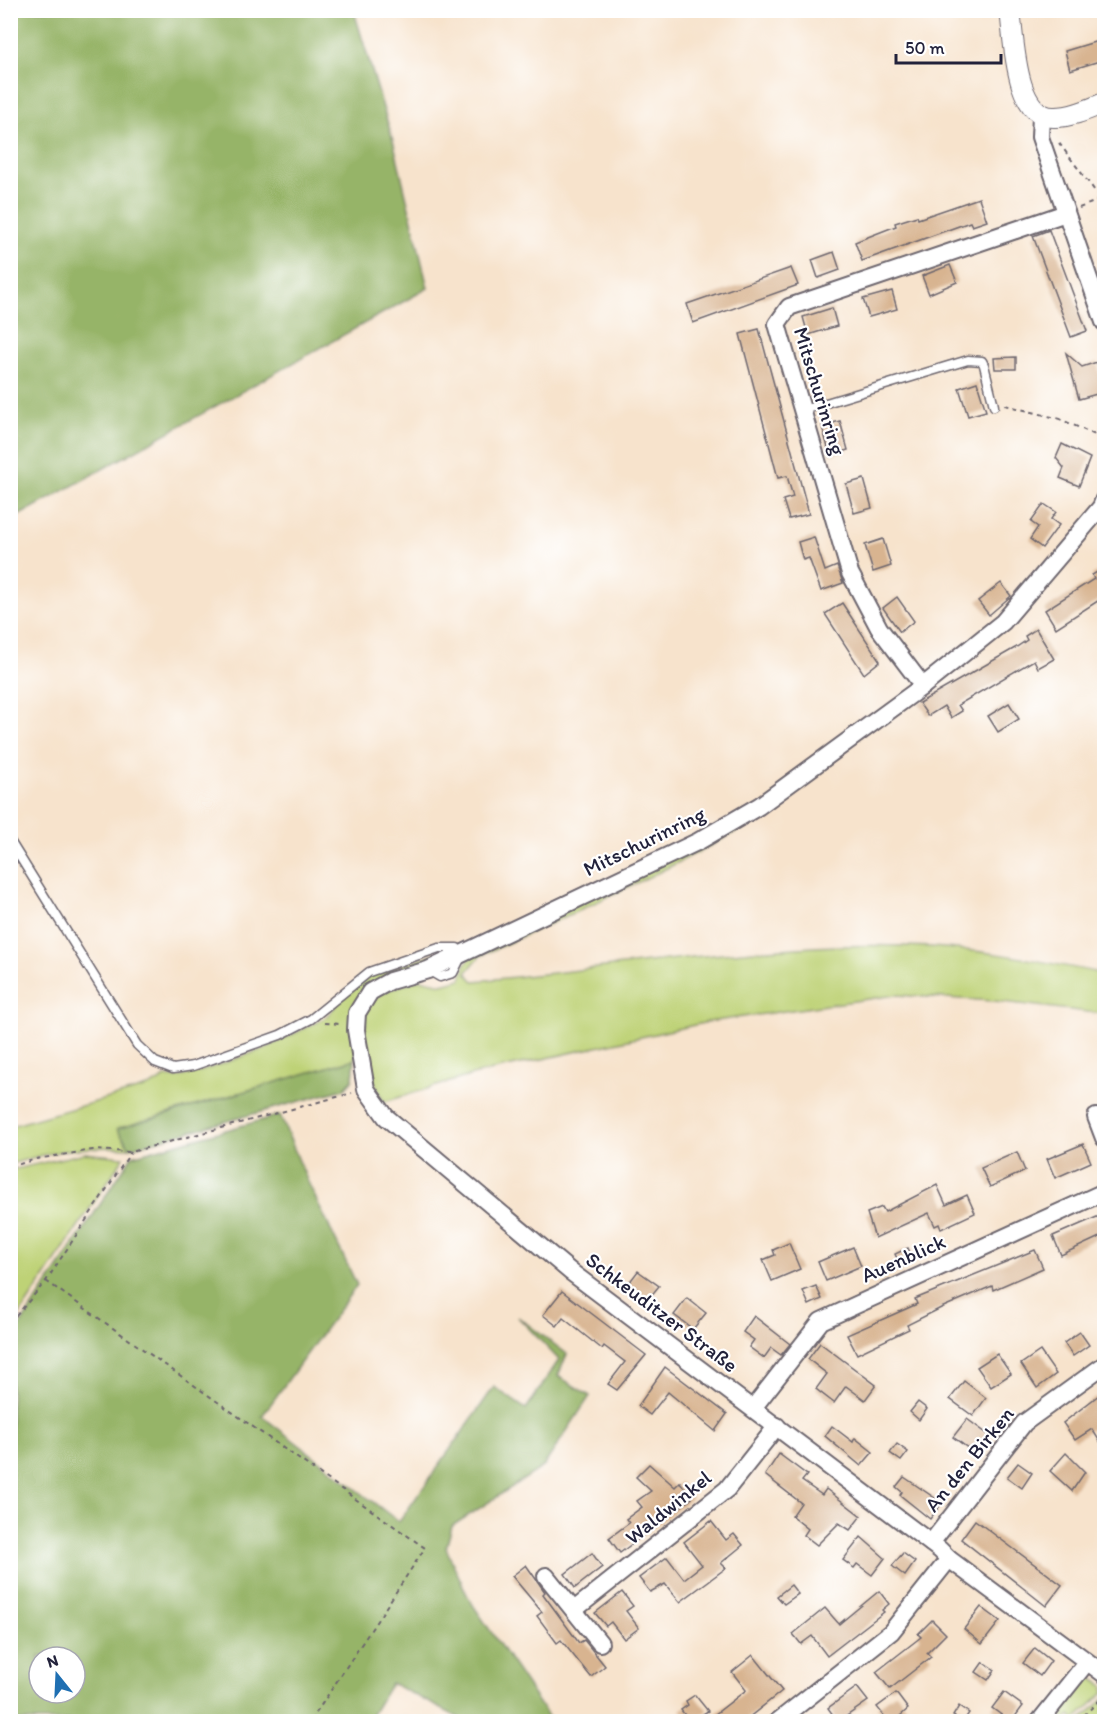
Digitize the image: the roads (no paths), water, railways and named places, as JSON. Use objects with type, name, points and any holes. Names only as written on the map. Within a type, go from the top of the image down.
[{"type":"street","points":[[1010,10],[1025,97],[1041,116],[1040,137],[1104,322]]},
{"type":"street","points":[[1041,116],[1066,116],[1104,104]]},
{"type":"street","name":"Mitschurinring","points":[[923,686],[879,628],[850,573],[777,324],[789,308],[1066,213]]},
{"type":"street","name":"Mitschurinring","points":[[460,953],[728,825],[759,806],[923,686],[1013,612],[1103,504]]},
{"type":"street","name":"Schkeuditzer Straße","points":[[460,953],[428,970],[390,981],[370,992],[361,1004],[356,1022],[366,1089],[386,1117],[571,1272],[1104,1674]]},
{"type":"street","points":[[1096,1117],[1104,1138]]},
{"type":"street","name":"Auenblick","points":[[753,1408],[821,1321],[1104,1192]]},
{"type":"street","name":"An den Birken","points":[[931,1543],[1024,1423],[1104,1365]]},
{"type":"street","name":"Waldwinkel","points":[[574,1610],[728,1489],[777,1426]]},
{"type":"street","points":[[777,1722],[891,1632],[949,1559]]},
{"type":"street","points":[[546,1576],[600,1643]]},
{"type":"street","points":[[1039,1722],[1087,1662]]},
{"type":"lane","points":[[803,410],[968,360],[982,361],[994,406]]},
{"type":"lane","points":[[10,841],[137,1045],[155,1062],[173,1069],[193,1066],[280,1035],[310,1019],[354,983],[378,968],[439,948],[451,946],[457,948],[460,953]]}]
